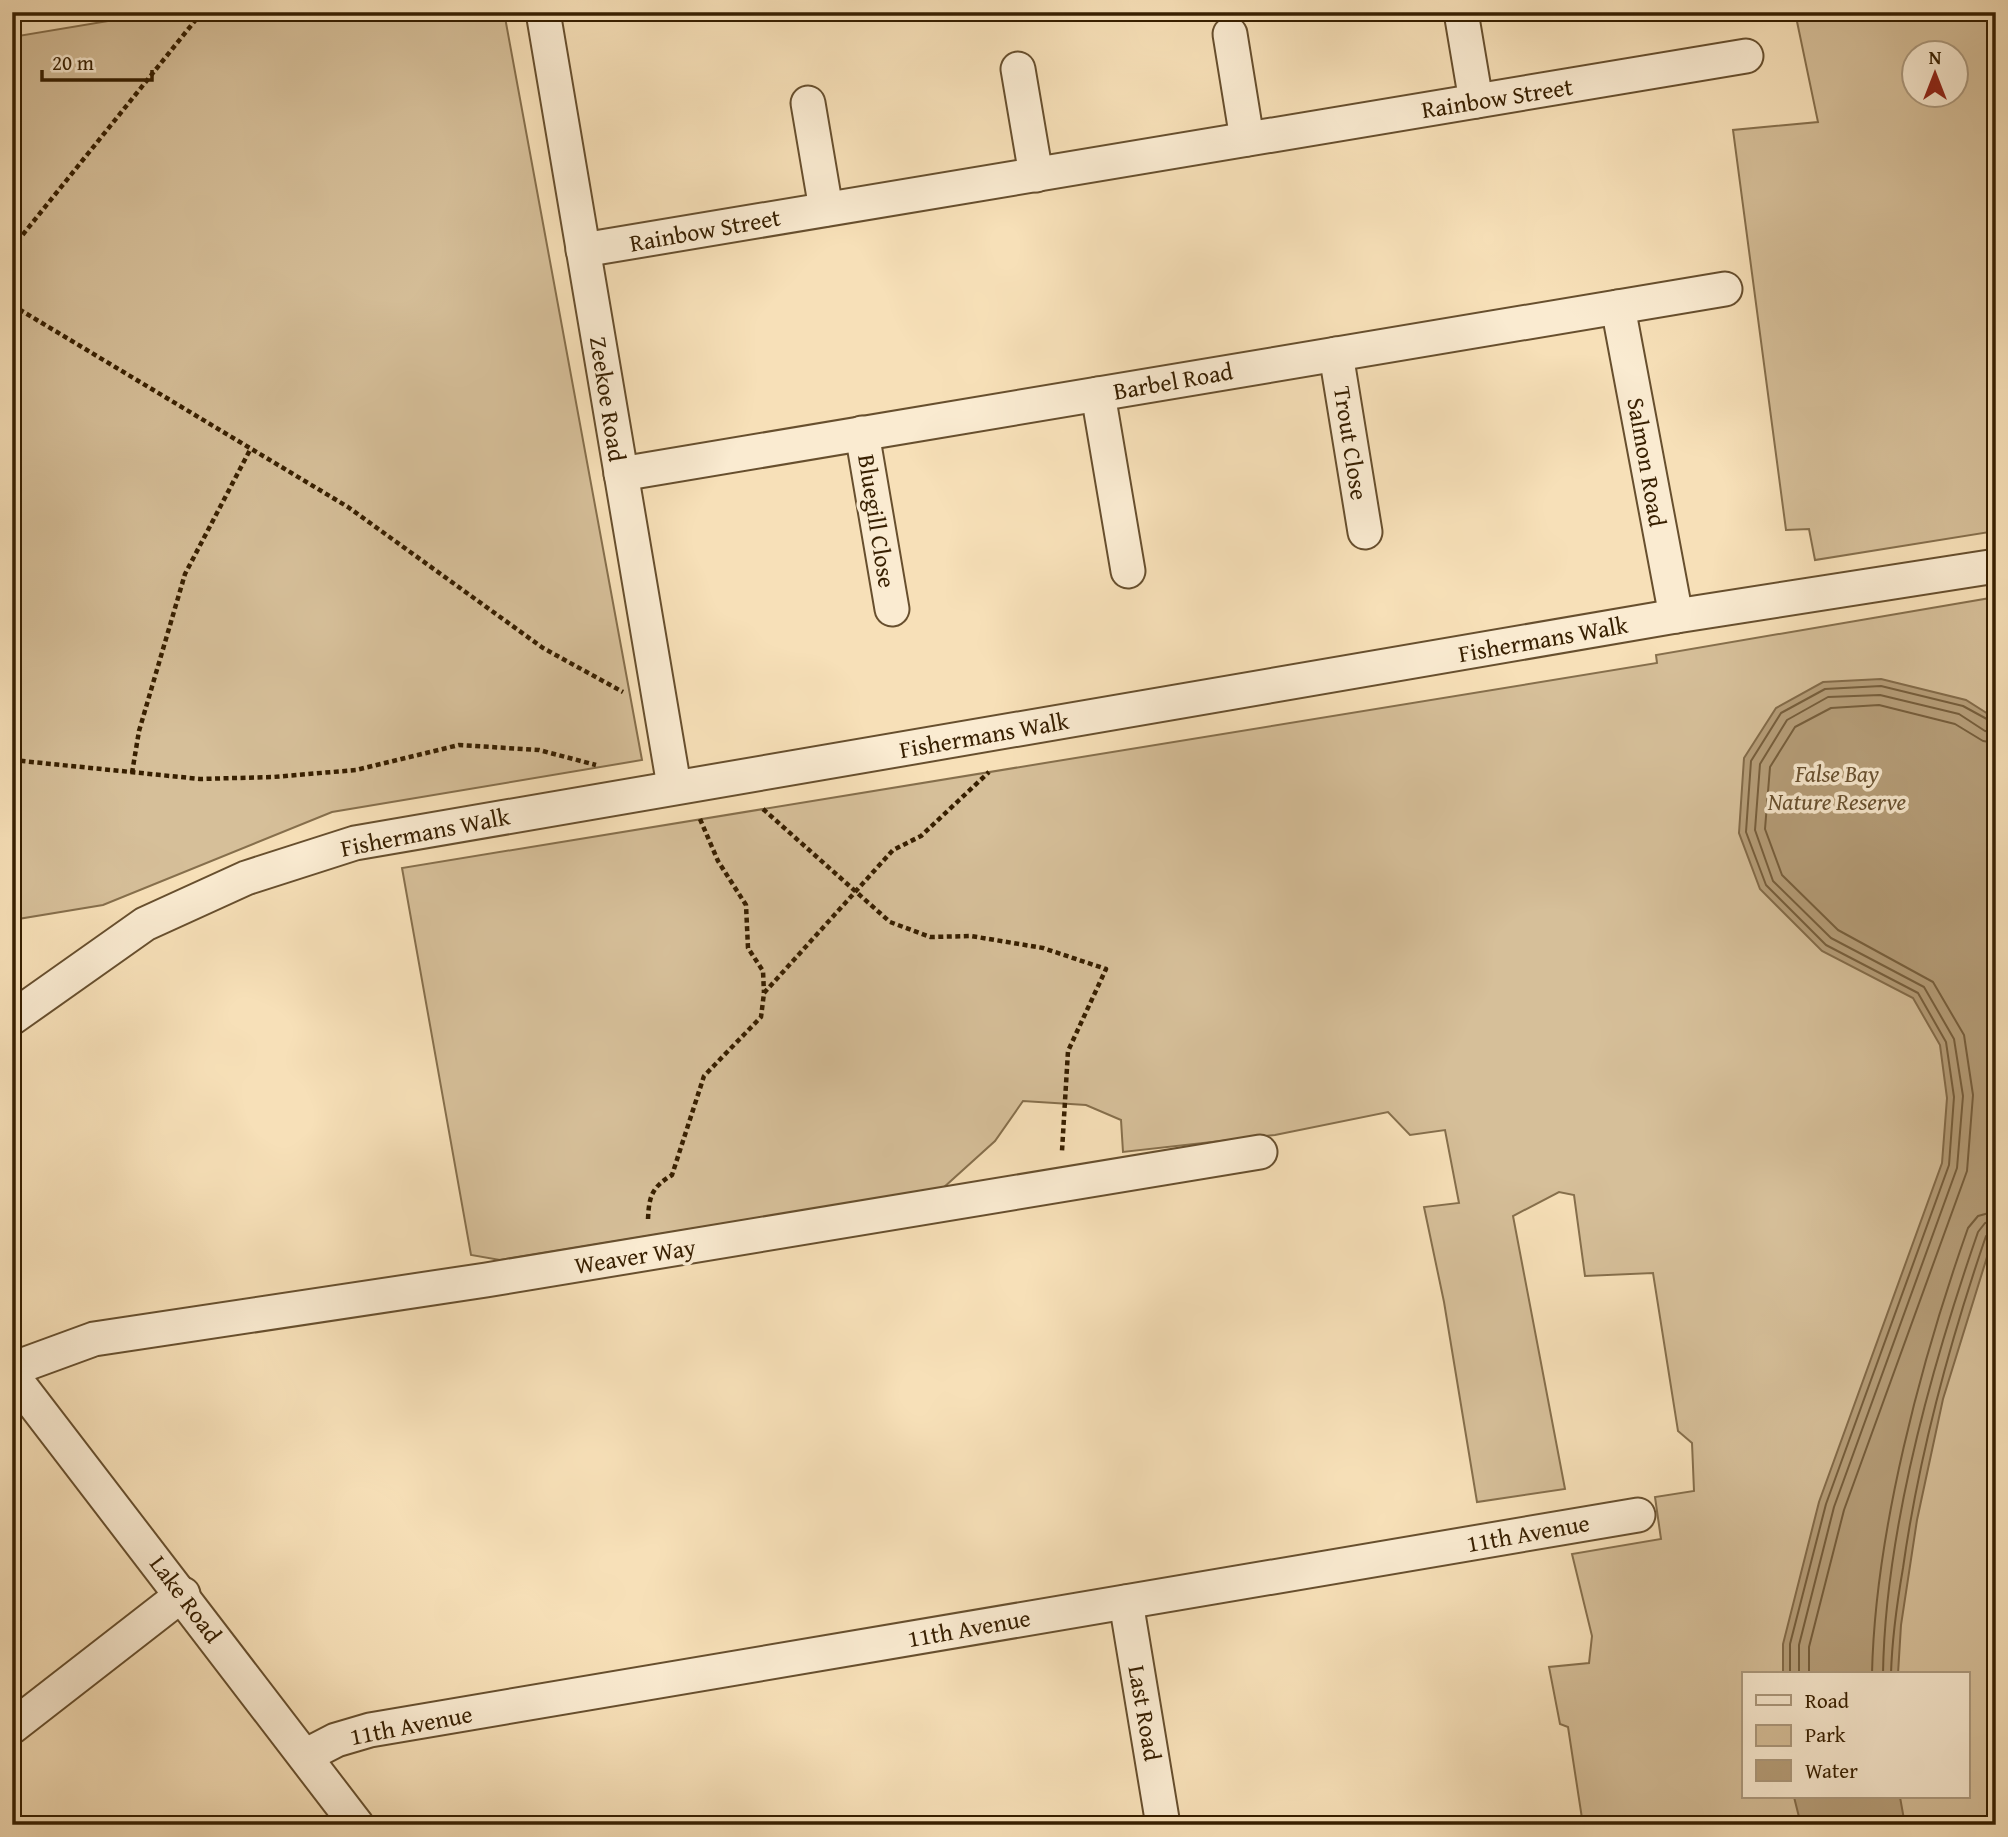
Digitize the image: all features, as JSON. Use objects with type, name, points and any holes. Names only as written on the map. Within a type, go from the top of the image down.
[{"type":"street","name":"Zeekoe Road","points":[[543,12],[621,474],[683,798]]},
{"type":"street","points":[[1461,12],[1476,101]]},
{"type":"street","points":[[1230,34],[1247,139]]},
{"type":"street","name":"Rainbow Street","points":[[583,250],[1746,56]]},
{"type":"street","points":[[1018,69],[1036,175]]},
{"type":"street","points":[[808,103],[826,209]]},
{"type":"street","name":"Barbel Road","points":[[621,474],[1726,289]]},
{"type":"street","name":"Salmon Road","points":[[1618,307],[1676,616]]},
{"type":"street","name":"Trout Close","points":[[1336,354],[1365,532]]},
{"type":"street","points":[[1098,394],[1128,571]]},
{"type":"street","name":"Bluegill Close","points":[[862,433],[892,609]]},
{"type":"street","name":"Fishermans Walk","points":[[12,1018],[145,925],[246,878],[355,842],[683,798],[1676,616],[1996,566]]},
{"type":"street","name":"Weaver Way","points":[[12,1372],[94,1339],[646,1254],[1260,1152]]},
{"type":"street","name":"Lake Road","points":[[12,1372],[357,1825]]},
{"type":"street","name":"11th Avenue","points":[[305,1756],[336,1740],[370,1730],[1638,1515]]},
{"type":"street","points":[[12,1727],[183,1594]]},
{"type":"street","name":"Last Road","points":[[1126,1602],[1163,1825]]},
{"type":"path","points":[[12,248],[202,12]]},
{"type":"path","points":[[1990,12],[1996,29]]},
{"type":"path","points":[[12,304],[348,507],[543,648],[633,697]]},
{"type":"path","points":[[132,773],[139,731],[185,574],[251,448]]},
{"type":"path","points":[[12,760],[200,779],[314,775],[356,770],[459,745],[539,750],[586,761],[608,771]]},
{"type":"path","points":[[764,993],[893,850],[921,836],[992,769]]},
{"type":"path","points":[[646,1254],[649,1196],[657,1184],[672,1175],[704,1076],[761,1017],[764,993],[763,971],[748,948],[746,905],[718,861],[702,822],[683,798]]},
{"type":"path","points":[[758,799],[761,807],[890,922],[930,937],[971,936],[1043,948],[1106,970],[1068,1051],[1060,1186]]},
{"type":"green space","points":[[162,12],[504,12],[642,760],[332,812],[103,905],[12,920],[12,37]]},
{"type":"green space","points":[[1795,12],[1996,12],[1996,531],[1815,560],[1809,529],[1786,530],[1733,130],[1818,122]]},
{"type":"green space","name":"False Bay Nature Reserve","points":[[1996,597],[1996,1825],[1583,1825],[1568,1727],[1560,1724],[1549,1667],[1589,1663],[1592,1636],[1572,1554],[1661,1539],[1655,1497],[1694,1491],[1692,1443],[1678,1431],[1653,1273],[1585,1276],[1574,1195],[1559,1192],[1513,1216],[1565,1489],[1477,1502],[1444,1302],[1424,1207],[1459,1203],[1445,1130],[1410,1135],[1388,1112],[1275,1135],[1123,1152],[1121,1120],[1086,1105],[1023,1101],[995,1141],[943,1188],[500,1260],[471,1255],[402,868],[1657,663],[1656,655]]},
{"type":"water","points":[[1881,679],[1966,700],[1996,719],[1996,1228],[1943,1399],[1917,1520],[1901,1625],[1898,1672],[1783,1672],[1783,1644],[1819,1502],[1942,1163],[1947,1098],[1940,1045],[1913,998],[1822,951],[1760,889],[1739,833],[1744,758],[1776,708],[1823,682]]},
{"type":"water","points":[[1794,1798],[1900,1798],[1905,1825],[1801,1825]]}]
